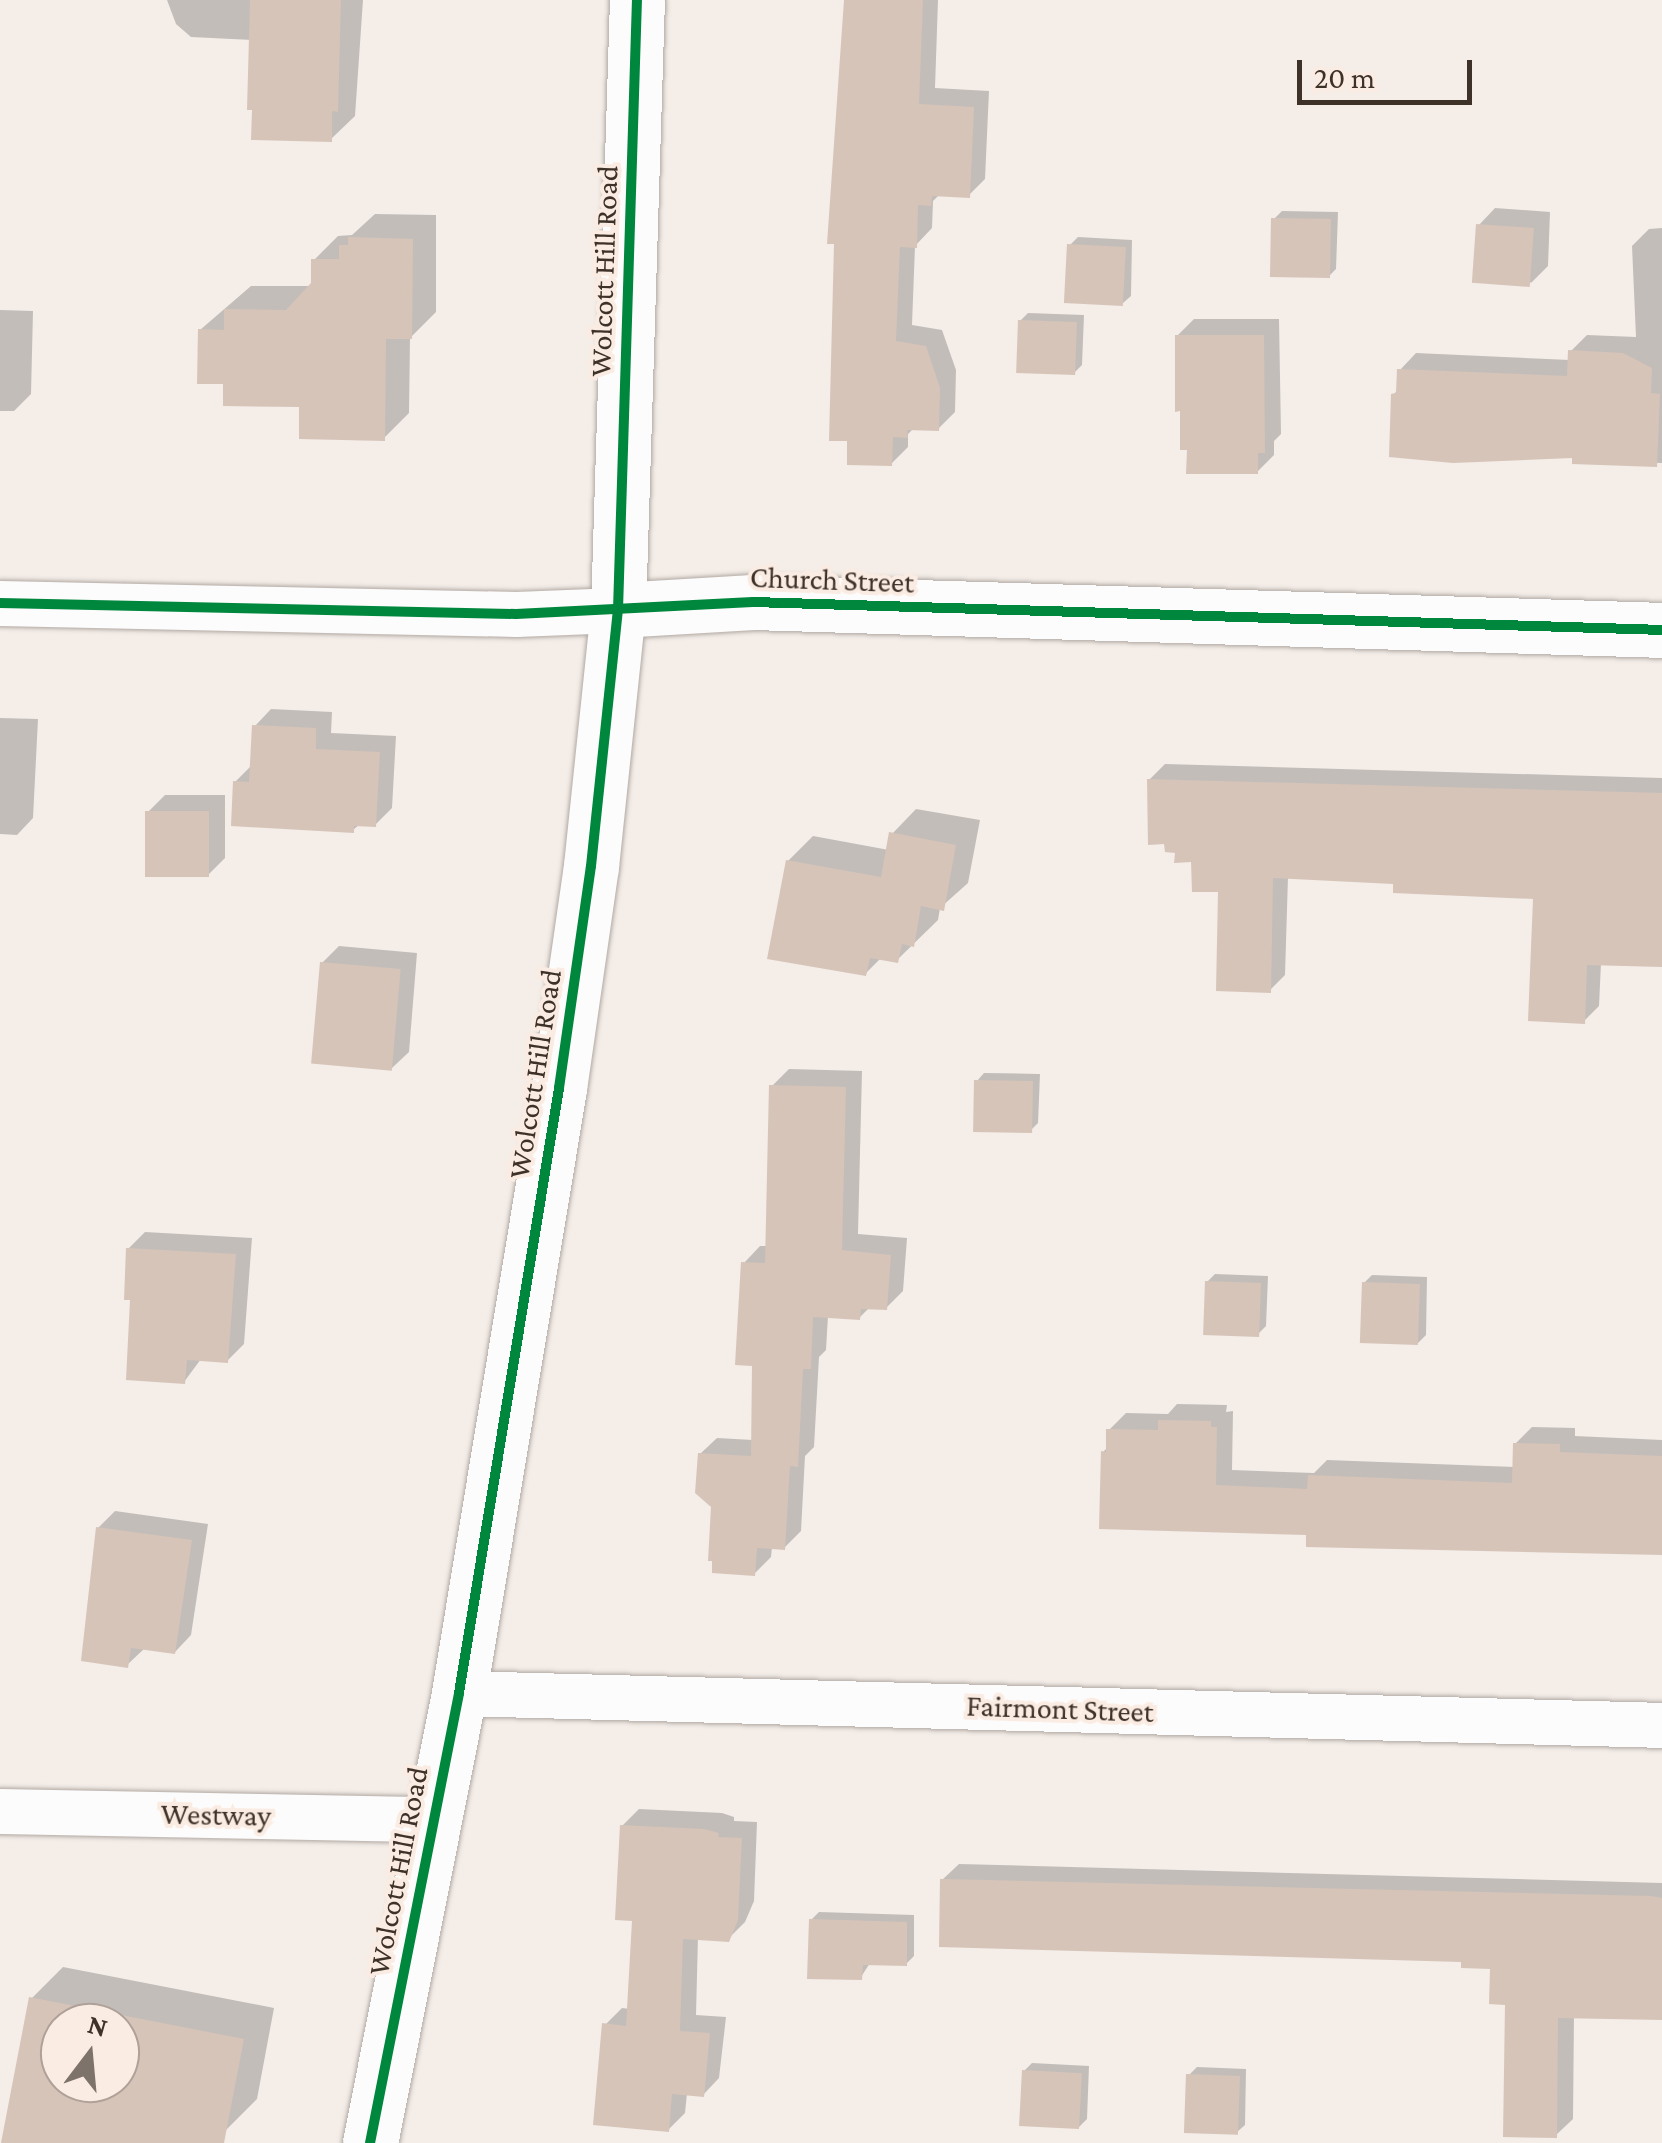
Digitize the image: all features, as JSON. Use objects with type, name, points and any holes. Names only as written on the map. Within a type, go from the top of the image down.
[{"type":"street","name":"Wolcott Hill Road","points":[[370,2143],[459,1693],[565,1051],[611,708],[618,610],[638,0]]},
{"type":"street","name":"Church Street","points":[[0,603],[516,614],[754,602],[1662,630]]},
{"type":"street","name":"Fairmont Street","points":[[459,1693],[1662,1725]]},
{"type":"street","name":"Westway","points":[[0,1810],[432,1819]]},
{"type":"building","points":[[250,0],[341,0],[338,112],[332,111],[332,142],[251,140],[252,110],[247,110]]},
{"type":"building","points":[[844,0],[923,0],[919,104],[974,107],[970,198],[932,196],[931,206],[918,205],[917,248],[900,247],[896,341],[926,346],[940,388],[939,431],[907,430],[908,438],[893,437],[892,466],[847,465],[847,441],[829,441],[834,244],[827,244]]},
{"type":"building","points":[[1271,218],[1331,219],[1330,278],[1270,277]]},
{"type":"building","points":[[1476,224],[1534,228],[1530,287],[1472,283]]},
{"type":"building","points":[[348,237],[413,239],[412,339],[386,339],[385,441],[299,439],[299,407],[223,406],[223,384],[197,384],[198,329],[224,330],[224,309],[286,310],[311,283],[311,259],[339,259],[339,245],[348,245]]},
{"type":"building","points":[[1067,244],[1126,247],[1123,306],[1064,303]]},
{"type":"building","points":[[1018,320],[1077,322],[1075,375],[1016,373]]},
{"type":"building","points":[[1175,335],[1264,335],[1265,453],[1258,453],[1258,474],[1186,474],[1187,450],[1180,450],[1180,411],[1175,412]]},
{"type":"building","points":[[1568,350],[1623,353],[1652,368],[1651,393],[1660,394],[1657,467],[1572,464],[1572,458],[1453,463],[1389,457],[1391,394],[1396,393],[1397,369],[1567,376]]},
{"type":"building","points":[[252,725],[316,728],[316,749],[380,752],[376,827],[354,826],[354,833],[231,826],[233,781],[249,782]]},
{"type":"building","points":[[1147,779],[1662,793],[1662,967],[1587,965],[1585,1024],[1528,1021],[1533,899],[1393,893],[1393,884],[1273,878],[1271,993],[1216,991],[1218,892],[1192,892],[1191,862],[1174,863],[1175,853],[1165,852],[1164,844],[1148,845]]},
{"type":"building","points":[[145,811],[209,811],[209,877],[145,877]]},
{"type":"building","points":[[889,832],[956,845],[944,911],[921,906],[914,947],[902,944],[898,963],[870,958],[866,976],[767,959],[786,860],[881,877]]},
{"type":"building","points":[[320,962],[401,969],[392,1071],[311,1064]]},
{"type":"building","points":[[974,1080],[1033,1081],[1032,1133],[973,1132]]},
{"type":"building","points":[[769,1085],[846,1087],[842,1250],[891,1255],[887,1310],[861,1309],[860,1320],[813,1317],[811,1369],[803,1369],[798,1467],[790,1466],[785,1550],[757,1548],[755,1576],[712,1573],[712,1561],[708,1561],[711,1507],[695,1493],[698,1453],[751,1456],[752,1366],[735,1365],[741,1262],[765,1263]]},
{"type":"building","points":[[126,1248],[236,1254],[228,1363],[187,1360],[185,1384],[126,1380],[130,1300],[124,1300]]},
{"type":"building","points":[[1205,1281],[1261,1283],[1259,1337],[1203,1335]]},
{"type":"building","points":[[1362,1282],[1420,1284],[1418,1345],[1360,1343]]},
{"type":"building","points":[[1158,1420],[1211,1421],[1211,1427],[1217,1427],[1216,1485],[1307,1489],[1308,1475],[1512,1483],[1513,1443],[1560,1444],[1560,1452],[1662,1456],[1662,1555],[1306,1547],[1306,1535],[1099,1529],[1101,1451],[1106,1452],[1106,1429],[1158,1430]]},
{"type":"building","points":[[96,1527],[192,1540],[175,1654],[131,1648],[128,1668],[81,1661]]},
{"type":"building","points":[[620,1825],[704,1829],[719,1833],[718,1837],[742,1838],[738,1920],[729,1942],[683,1939],[680,2031],[710,2033],[704,2097],[672,2094],[669,2132],[593,2125],[602,2023],[626,2026],[632,1921],[615,1920]]},
{"type":"building","points":[[940,1879],[1662,1898],[1662,2020],[1558,2018],[1557,2138],[1503,2137],[1505,2005],[1489,2004],[1490,1969],[1461,1968],[1461,1962],[939,1947]]},
{"type":"building","points":[[809,1919],[907,1922],[907,1966],[863,1965],[862,1980],[807,1979]]},
{"type":"building","points":[[29,1997],[60,2003],[40,2003],[40,2103],[140,2103],[140,2019],[244,2039],[224,2143],[1,2143]]},
{"type":"building","points":[[1022,2070],[1082,2073],[1079,2129],[1019,2126]]},
{"type":"building","points":[[1186,2074],[1240,2076],[1238,2135],[1184,2133]]},
{"type":"cycle path","points":[[370,2143],[459,1693],[559,1088],[591,866],[618,610],[637,0]]},
{"type":"cycle path","points":[[0,603],[516,614],[753,602],[1662,630]]}]
